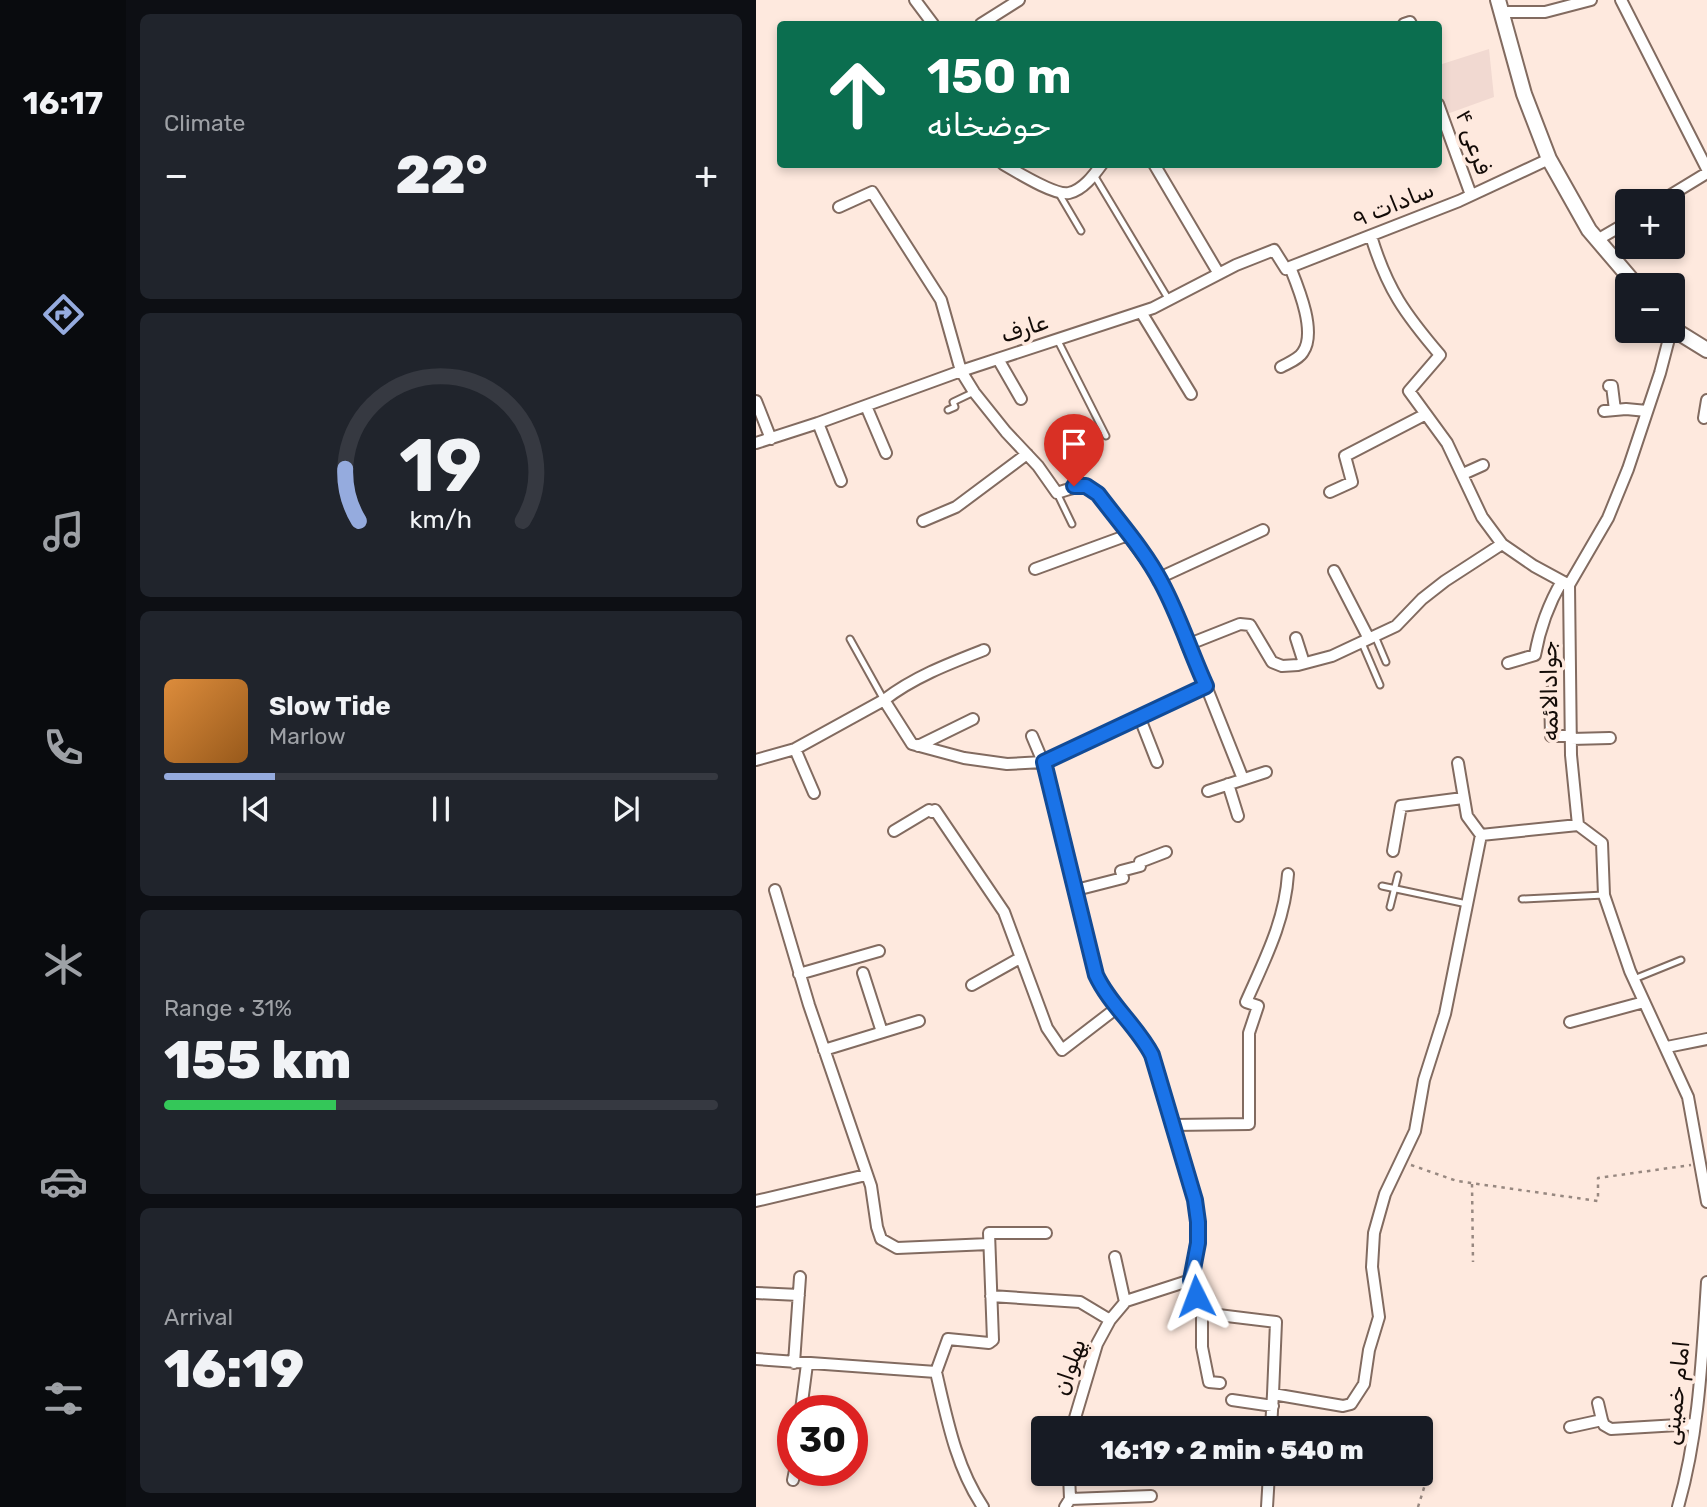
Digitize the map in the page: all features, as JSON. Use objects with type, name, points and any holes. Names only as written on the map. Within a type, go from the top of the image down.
[{"type":"main road","points":[[1499,6],[1524,94],[1549,159],[1597,240],[1626,273]]},
{"type":"main road","points":[[1685,337],[1707,350]]},
{"type":"street","points":[[915,0],[931,21]]},
{"type":"street","points":[[986,21],[1019,0]]},
{"type":"street","points":[[1499,6],[1545,12],[1591,0]]},
{"type":"street","points":[[1621,0],[1707,171],[1679,189]]},
{"type":"street","name":"فرعی ۴","points":[[1442,115],[1471,195]]},
{"type":"street","name":"سادات ۹","points":[[1290,267],[1471,195],[1549,159]]},
{"type":"street","points":[[1011,168],[1058,192],[1069,193],[1082,186],[1099,168]]},
{"type":"street","points":[[1156,168],[1219,274]]},
{"type":"street","points":[[839,207],[872,192],[941,300],[961,370],[981,402],[1057,493],[1074,486],[1086,486],[1098,494],[1160,578],[1176,610],[1187,645],[1243,779]]},
{"type":"street","points":[[1597,240],[1615,230]]},
{"type":"street","points":[[1371,236],[1379,264],[1396,299],[1440,355],[1409,391],[1447,443],[1482,517],[1502,544],[1565,583]]},
{"type":"street","name":"عارف","points":[[756,443],[961,370],[1141,312],[1274,250],[1286,269],[1290,267]]},
{"type":"street","points":[[1281,367],[1302,354],[1307,344],[1306,298],[1290,267]]},
{"type":"street","points":[[1141,312],[1191,394]]},
{"type":"street","points":[[1508,663],[1535,655],[1540,628],[1549,603],[1608,518],[1668,343]]},
{"type":"street","points":[[998,359],[1021,399]]},
{"type":"street","points":[[1609,386],[1612,386],[1609,410],[1647,411]]},
{"type":"street","points":[[1704,418],[1707,400]]},
{"type":"street","points":[[756,401],[772,439]]},
{"type":"street","points":[[866,406],[886,453]]},
{"type":"street","points":[[1330,492],[1352,482],[1345,456],[1426,414]]},
{"type":"street","points":[[818,423],[841,481]]},
{"type":"street","points":[[923,521],[956,507],[1027,454]]},
{"type":"street","points":[[1463,474],[1483,465]]},
{"type":"street","points":[[1160,578],[1264,530]]},
{"type":"street","points":[[1035,569],[1128,535]]},
{"type":"street","points":[[1187,645],[1240,624],[1250,625],[1272,662],[1282,667],[1332,656],[1396,626],[1422,599],[1446,580],[1502,544]]},
{"type":"street","points":[[1334,571],[1368,638]]},
{"type":"street","name":"جوادالائمه","points":[[1565,583],[1571,737],[1578,825]]},
{"type":"street","points":[[1296,638],[1304,663]]},
{"type":"street","points":[[756,760],[795,749],[884,700],[904,685],[939,667],[984,650]]},
{"type":"street","points":[[884,700],[912,744],[964,758],[1007,764],[1044,762],[1206,686]]},
{"type":"street","points":[[1550,692],[1551,736],[1610,738]]},
{"type":"street","points":[[1139,716],[1157,762]]},
{"type":"street","points":[[919,746],[973,719]]},
{"type":"street","points":[[1032,736],[1044,762],[1096,975],[1104,991],[1144,1040],[1152,1055],[1195,1200],[1198,1243],[1191,1280],[1202,1312],[1202,1348],[1209,1382],[1220,1383]]},
{"type":"street","points":[[795,749],[814,793]]},
{"type":"street","points":[[1273,1394],[1343,1406],[1351,1404],[1364,1384],[1369,1350],[1379,1317],[1372,1266],[1374,1233],[1385,1194],[1415,1131],[1424,1080],[1445,1014],[1481,835],[1467,816],[1458,763]]},
{"type":"street","points":[[1208,791],[1266,772]]},
{"type":"street","points":[[1228,784],[1238,816]]},
{"type":"street","points":[[1393,851],[1401,806],[1463,799]]},
{"type":"street","points":[[894,831],[929,810],[936,810],[1004,912],[1046,1028],[1062,1049],[1118,1007]]},
{"type":"street","points":[[1481,835],[1578,825],[1602,843],[1604,895],[1634,979],[1688,1097],[1707,1202]]},
{"type":"street","points":[[1076,890],[1123,877],[1121,871],[1140,866],[1140,862],[1166,852]]},
{"type":"street","points":[[1173,1125],[1249,1124],[1249,1033],[1258,1006],[1246,1002],[1279,927],[1286,901],[1288,874]]},
{"type":"street","points":[[775,890],[799,974],[874,1198],[881,1239],[897,1248],[989,1244]]},
{"type":"street","points":[[799,974],[879,951]]},
{"type":"street","points":[[972,985],[1020,958]]},
{"type":"street","points":[[863,973],[882,1032]]},
{"type":"street","points":[[1570,1022],[1644,1002]]},
{"type":"street","points":[[824,1050],[919,1021]]},
{"type":"street","points":[[1667,1047],[1707,1039]]},
{"type":"street","points":[[756,1201],[866,1175]]},
{"type":"street","points":[[983,1507],[960,1463],[936,1372],[948,1339],[989,1343],[993,1340],[989,1233],[1046,1233]]},
{"type":"street","points":[[1115,1257],[1125,1302],[1191,1280]]},
{"type":"street","points":[[794,1363],[800,1278]]},
{"type":"street","name":"امام خمینی","points":[[1678,1507],[1688,1474],[1695,1424],[1707,1282]]},
{"type":"street","points":[[756,1293],[799,1295]]},
{"type":"street","points":[[991,1296],[1080,1302],[1110,1320]]},
{"type":"street","name":"پهلوان","points":[[1076,1416],[1097,1344],[1110,1320],[1125,1302]]},
{"type":"street","points":[[1202,1312],[1276,1322],[1272,1416]]},
{"type":"street","points":[[756,1359],[936,1372]]},
{"type":"street","points":[[804,1395],[807,1364]]},
{"type":"street","points":[[1232,1400],[1273,1406]]},
{"type":"street","points":[[1598,1403],[1604,1425],[1611,1429],[1695,1424]]},
{"type":"street","points":[[1570,1427],[1602,1420]]},
{"type":"street","points":[[1267,1507],[1268,1486]]},
{"type":"street","points":[[1068,1503],[1151,1496]]},
{"type":"lane","points":[[1094,175],[1169,300]]},
{"type":"lane","points":[[1058,192],[1081,231]]},
{"type":"lane","points":[[1057,340],[1106,436]]},
{"type":"lane","points":[[948,410],[955,407],[953,402],[974,392]]},
{"type":"lane","points":[[1057,493],[1072,524]]},
{"type":"lane","points":[[1368,638],[1386,662]]},
{"type":"lane","points":[[1368,638],[1380,685]]},
{"type":"lane","points":[[850,639],[884,700]]},
{"type":"lane","points":[[1390,907],[1398,875]]},
{"type":"lane","points":[[1382,886],[1467,904]]},
{"type":"lane","points":[[1522,899],[1604,895]]},
{"type":"lane","points":[[1634,979],[1681,960]]},
{"type":"path","points":[[1401,1161],[1457,1181],[1598,1201],[1598,1178],[1701,1164]]},
{"type":"path","points":[[1472,1184],[1473,1262]]},
{"type":"path","points":[[1418,1507],[1425,1486]]},
{"type":"shaded area","points":[[1489,49],[1494,97],[1447,114],[1442,99],[1442,64]]},
{"type":"route","points":[[1074,486],[1086,486],[1098,494],[1160,578],[1176,610],[1187,645],[1206,686],[1044,762],[1096,975],[1104,991],[1144,1040],[1152,1055],[1195,1200],[1198,1243],[1191,1280],[1196,1296]]}]
